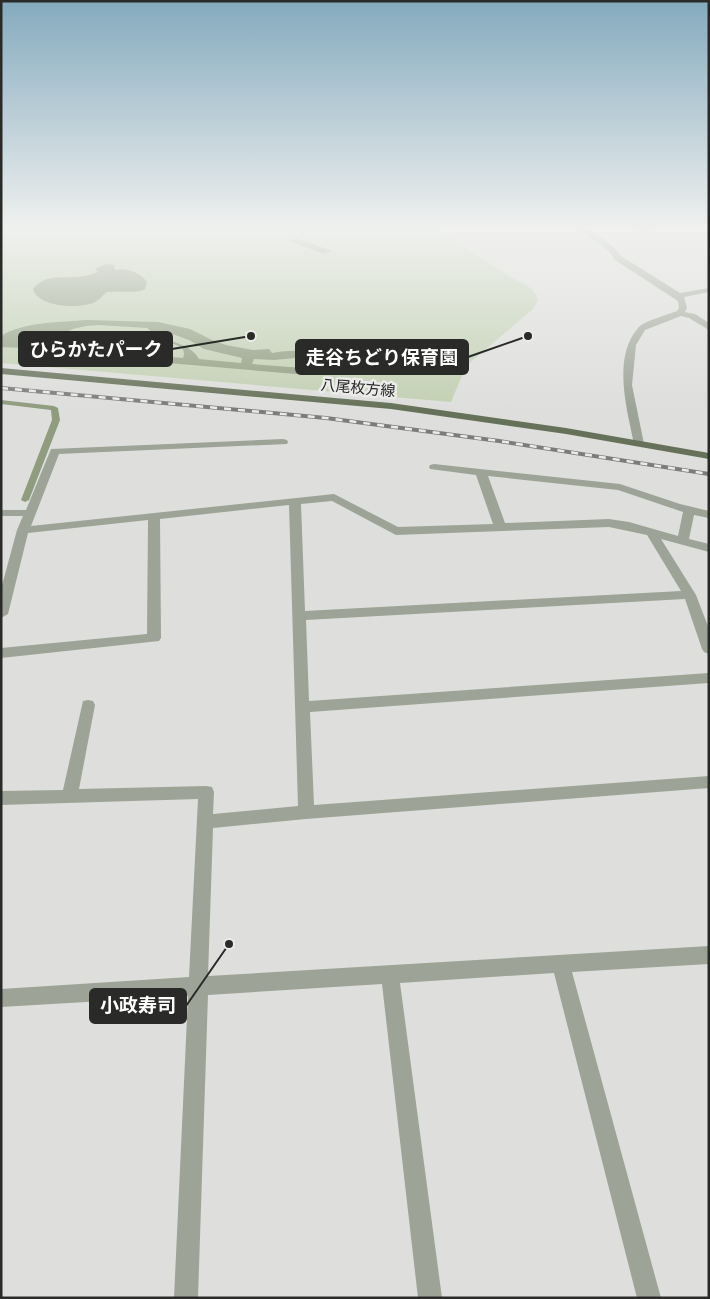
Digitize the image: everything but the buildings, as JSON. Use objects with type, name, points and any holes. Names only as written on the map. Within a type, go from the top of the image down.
[{"type":"main road","name":"八尾枚方線","points":[[1,371],[391,406],[709,456]]},
{"type":"street","points":[[665,288],[682,300],[683,308],[680,313]]},
{"type":"street","points":[[678,296],[709,290]]},
{"type":"street","points":[[639,444],[628,385],[632,345],[642,328],[680,313],[692,316],[709,327]]},
{"type":"street","points":[[1,614],[23,530],[55,451],[284,442]]},
{"type":"street","points":[[434,467],[620,487],[709,515]]},
{"type":"street","points":[[481,472],[500,527]]},
{"type":"street","points":[[23,530],[334,497],[396,532],[609,523],[629,526],[709,548]]},
{"type":"street","points":[[295,500],[306,812]]},
{"type":"street","points":[[683,541],[689,510]]},
{"type":"street","points":[[1,513],[30,513]]},
{"type":"street","points":[[1,653],[154,638],[154,516]]},
{"type":"street","points":[[651,532],[690,595],[709,649]]},
{"type":"street","points":[[299,616],[690,595]]},
{"type":"street","points":[[302,707],[709,678]]},
{"type":"street","points":[[70,796],[88,705]]},
{"type":"street","points":[[204,822],[306,812],[709,782]]},
{"type":"street","points":[[1,798],[206,792],[186,1298]]},
{"type":"street","points":[[1,998],[709,955]]},
{"type":"street","points":[[561,964],[649,1298]]},
{"type":"street","points":[[390,975],[430,1298]]},
{"type":"shaded area","points":[[1,288],[530,288],[536,294],[538,300],[533,309],[466,366],[451,402],[1,363]]},
{"type":"shaded area","points":[[145,288],[138,291],[107,292],[95,302],[80,306],[51,303],[43,300],[33,289]]},
{"type":"shaded area","points":[[87,320],[158,322],[190,329],[226,345],[253,350],[269,349],[272,353],[307,351],[320,354],[327,357],[331,365],[321,374],[308,375],[121,359],[114,353],[99,351],[1,347],[1,336],[10,331],[31,325]],"holes":[[[98,325],[147,328],[158,339],[183,349],[183,358],[140,354],[109,346],[77,344],[63,339],[62,335],[70,330]],[[167,332],[189,340],[204,349],[242,358],[241,363],[199,359],[191,350],[163,335]],[[295,358],[304,359],[308,363],[303,368],[252,364],[254,359]]]},
{"type":"shaded area","points":[[370,361],[387,363],[381,375],[363,373]]},
{"type":"waterway","points":[[1,402],[54,408],[56,420],[25,500]]},
{"type":"railway","points":[[1,388],[326,418],[499,441],[709,474]]},
{"type":"place","name":"ひらかたパーク","points":[[251,336]]},
{"type":"place","name":"走谷ちどり保育園","points":[[528,336]]},
{"type":"place","name":"小政寿司","points":[[229,944]]}]
